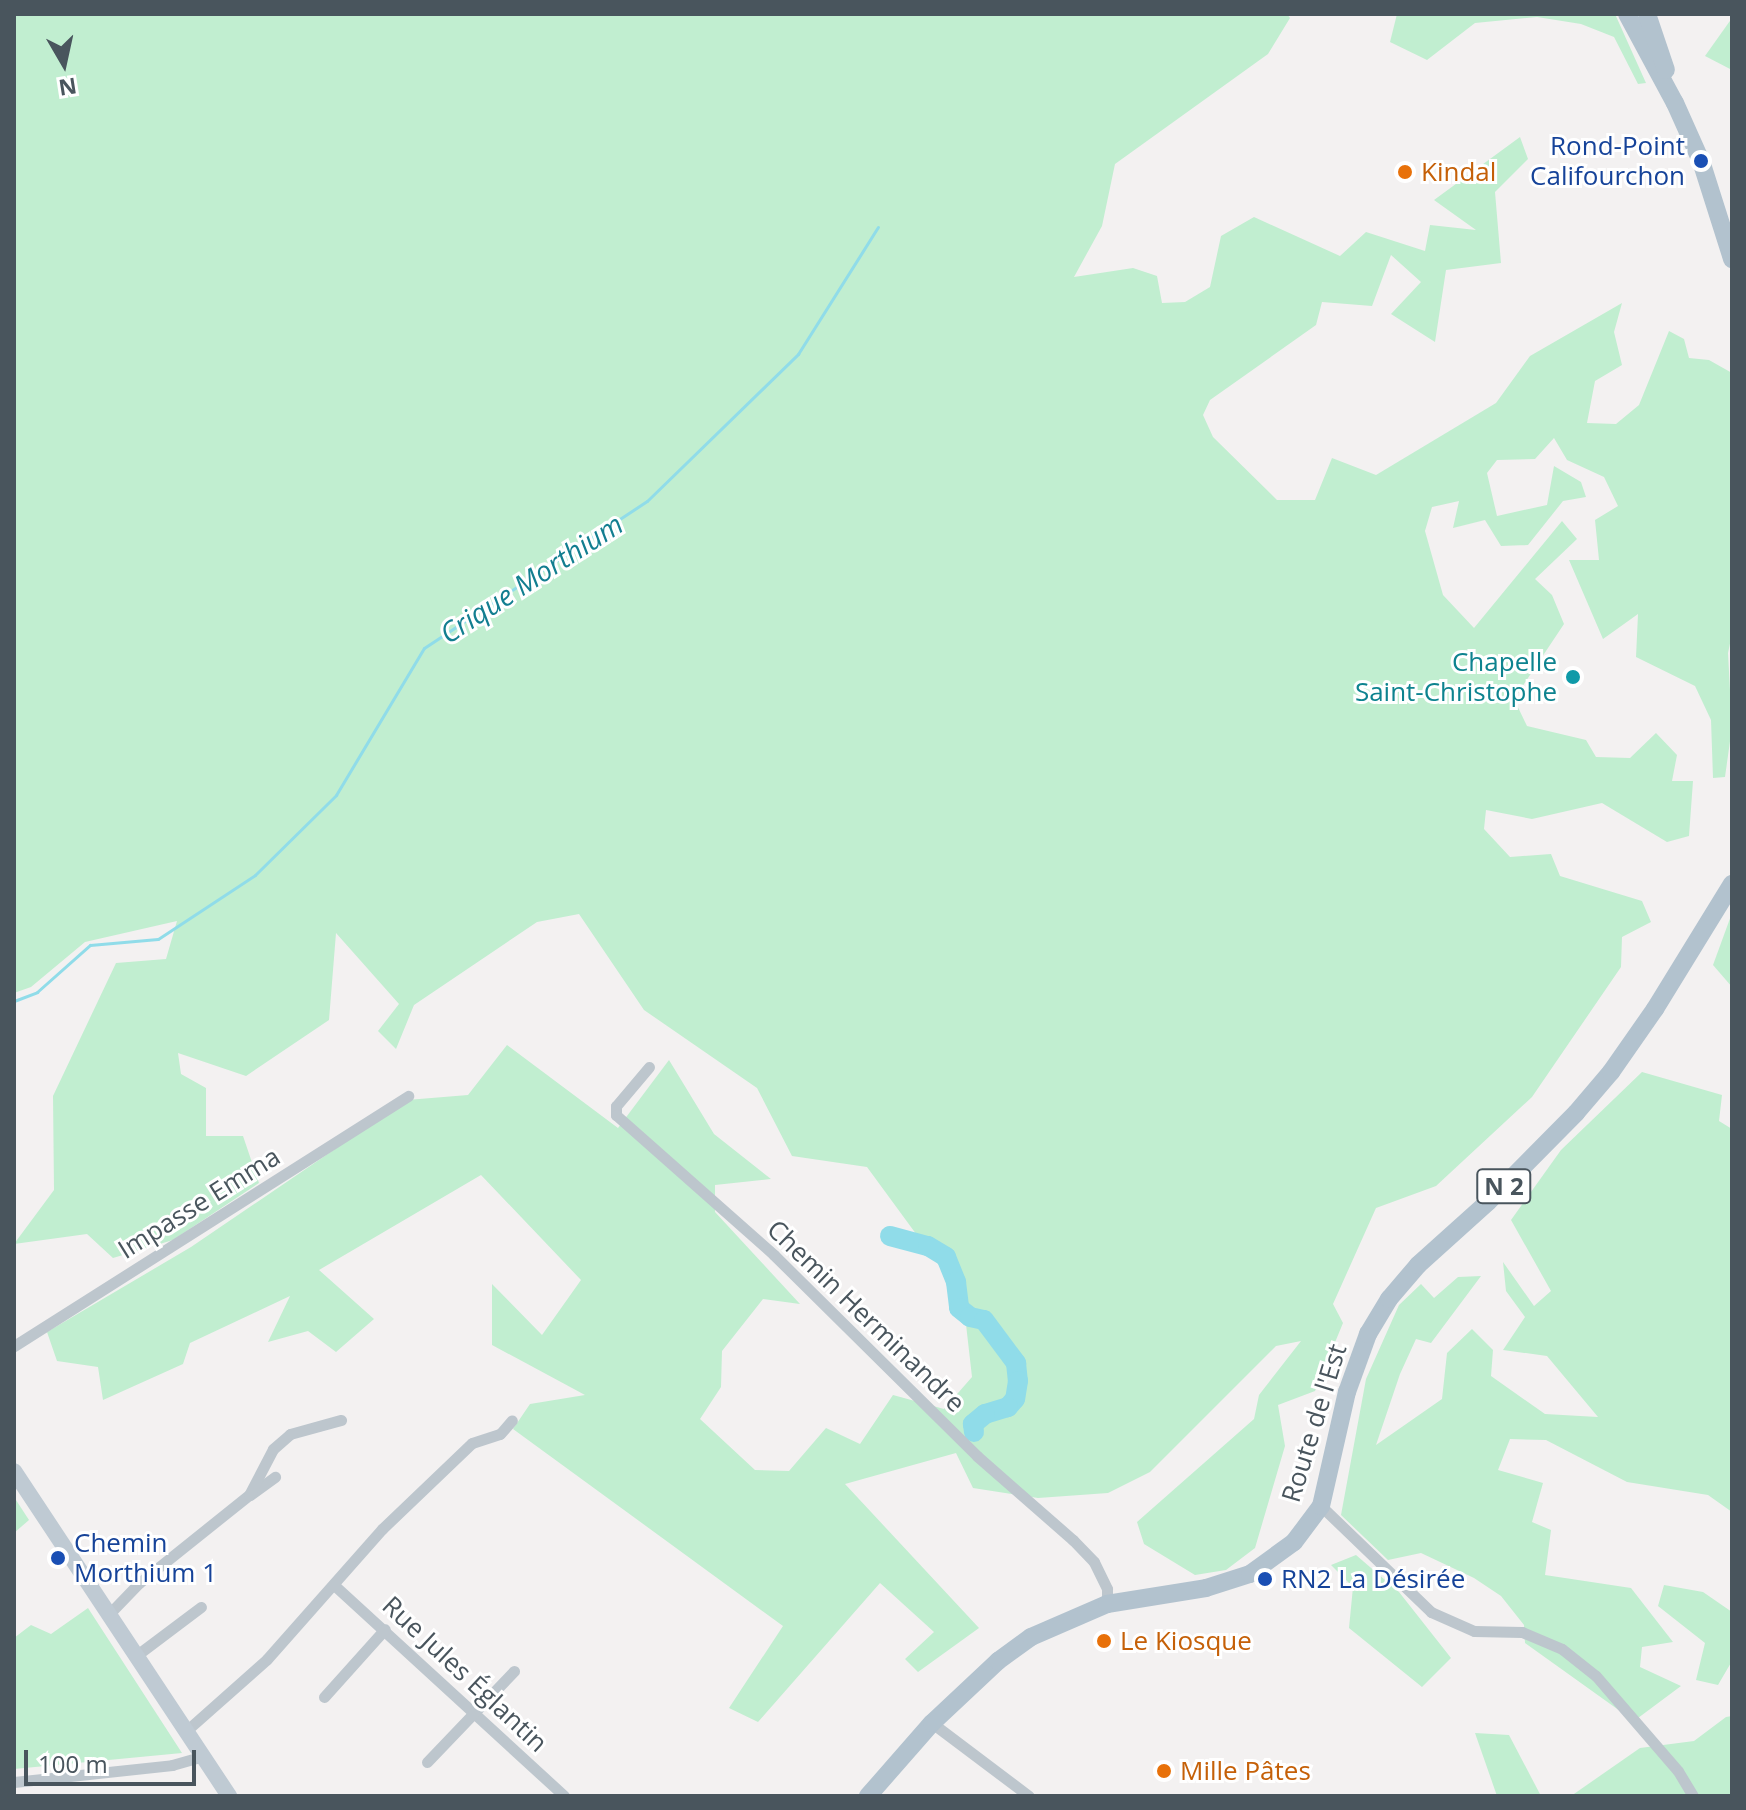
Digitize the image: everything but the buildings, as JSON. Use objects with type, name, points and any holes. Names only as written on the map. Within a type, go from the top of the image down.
[{"type":"main road","points":[[1627,14],[1675,103],[1712,190],[1732,259]]},
{"type":"main road","points":[[1647,14],[1675,103]]},
{"type":"main road","name":"Route de l'Est","points":[[868,1796],[932,1723],[998,1661],[1031,1637],[1107,1604],[1206,1588],[1250,1574],[1277,1559],[1294,1542],[1321,1506],[1347,1392],[1368,1334],[1389,1299],[1418,1265],[1488,1202],[1576,1113],[1611,1072],[1663,997],[1732,884]]},
{"type":"street","name":"Chemin Herminandre","points":[[649,1067],[616,1106],[616,1115],[774,1255],[977,1456],[1073,1540],[1094,1562],[1107,1589],[1107,1604]]},
{"type":"street","name":"Impasse Emma","points":[[14,1346],[408,1096]]},
{"type":"street","points":[[249,1495],[273,1449],[290,1434],[341,1420]]},
{"type":"street","points":[[186,1731],[267,1659],[382,1529],[472,1443],[500,1434],[512,1420]]},
{"type":"street","points":[[14,1471],[229,1796]]},
{"type":"street","points":[[110,1613],[139,1583],[275,1477]]},
{"type":"street","points":[[1321,1506],[1431,1612],[1474,1631],[1522,1632],[1562,1649],[1596,1676],[1678,1771],[1693,1796]]},
{"type":"street","name":"Rue Jules Églantin","points":[[334,1585],[562,1795]]},
{"type":"street","points":[[137,1655],[201,1607]]},
{"type":"street","points":[[324,1697],[385,1629]]},
{"type":"street","points":[[427,1762],[514,1671]]},
{"type":"street","points":[[932,1723],[1029,1796]]},
{"type":"street","points":[[14,1782],[172,1765],[203,1756]]},
{"type":"green space","points":[[14,14],[1287,14],[1290,18],[1268,54],[1115,164],[1102,226],[1074,277],[1133,268],[1157,276],[1162,303],[1185,302],[1210,287],[1221,236],[1254,217],[1340,256],[1366,232],[1425,251],[1430,225],[1476,230],[1434,200],[1520,137],[1528,159],[1495,192],[1501,263],[1446,270],[1435,342],[1391,314],[1421,282],[1391,255],[1372,306],[1322,302],[1316,325],[1210,400],[1203,415],[1213,437],[1277,500],[1315,500],[1332,458],[1376,475],[1496,403],[1530,356],[1622,303],[1614,332],[1622,365],[1595,381],[1587,423],[1616,424],[1639,405],[1669,331],[1684,339],[1689,358],[1709,360],[1732,373],[1732,634],[1728,653],[1732,727],[1725,777],[1713,778],[1711,720],[1695,686],[1636,657],[1638,614],[1603,639],[1569,560],[1599,560],[1595,520],[1618,506],[1604,477],[1567,460],[1554,438],[1535,459],[1497,460],[1487,473],[1497,516],[1547,505],[1554,466],[1581,482],[1586,497],[1563,501],[1528,545],[1501,546],[1485,520],[1453,528],[1459,501],[1432,507],[1425,531],[1443,595],[1474,628],[1562,521],[1577,539],[1535,579],[1552,595],[1564,624],[1514,699],[1527,726],[1586,740],[1596,757],[1630,758],[1656,733],[1677,755],[1672,781],[1693,781],[1689,836],[1667,842],[1602,803],[1532,819],[1486,810],[1484,829],[1510,857],[1551,854],[1560,876],[1642,901],[1651,922],[1622,937],[1621,967],[1532,1097],[1436,1186],[1376,1208],[1333,1304],[1343,1323],[1315,1391],[1278,1405],[1285,1446],[1255,1548],[1226,1570],[1195,1575],[1144,1544],[1137,1522],[1254,1419],[1259,1395],[1301,1341],[1276,1346],[1150,1472],[1108,1493],[1038,1498],[973,1488],[956,1453],[845,1484],[979,1628],[918,1672],[905,1659],[934,1632],[880,1583],[758,1722],[729,1708],[783,1626],[513,1429],[530,1404],[585,1395],[492,1345],[492,1284],[542,1335],[581,1280],[481,1175],[319,1270],[374,1319],[336,1352],[308,1331],[268,1342],[290,1296],[190,1343],[183,1364],[103,1400],[98,1367],[57,1361],[47,1332],[191,1247],[407,1100],[468,1095],[507,1045],[618,1128],[669,1060],[714,1134],[771,1179],[715,1185],[715,1212],[800,1304],[763,1299],[722,1351],[721,1387],[700,1419],[755,1470],[789,1471],[826,1428],[860,1444],[893,1395],[944,1409],[972,1377],[963,1298],[867,1167],[792,1156],[757,1088],[644,1010],[579,914],[537,922],[414,1005],[396,1049],[378,1031],[399,1004],[336,933],[329,1020],[246,1076],[178,1053],[181,1074],[206,1088],[206,1136],[243,1136],[259,1183],[173,1240],[113,1258],[87,1234],[14,1244],[54,1190],[53,1096],[116,963],[166,959],[177,921],[85,942],[31,987],[14,993]]},
{"type":"green space","points":[[1397,14],[1615,14],[1646,83],[1638,84],[1614,37],[1581,24],[1537,17],[1475,23],[1427,60],[1390,42]]},
{"type":"green space","points":[[1732,18],[1732,70],[1705,56]]},
{"type":"green space","points":[[1732,913],[1732,987],[1713,965]]},
{"type":"green space","points":[[1642,1072],[1722,1095],[1719,1121],[1732,1129],[1732,1512],[1708,1495],[1627,1482],[1546,1440],[1510,1439],[1498,1470],[1543,1483],[1532,1522],[1551,1530],[1545,1575],[1631,1588],[1673,1642],[1642,1647],[1640,1667],[1681,1686],[1634,1721],[1525,1643],[1524,1625],[1501,1596],[1474,1578],[1421,1553],[1388,1560],[1341,1515],[1366,1379],[1399,1305],[1421,1284],[1434,1298],[1458,1277],[1481,1276],[1431,1343],[1416,1339],[1400,1374],[1376,1445],[1442,1399],[1447,1353],[1472,1329],[1493,1350],[1491,1376],[1545,1414],[1598,1417],[1547,1356],[1503,1350],[1525,1317],[1506,1291],[1503,1262],[1534,1306],[1551,1291],[1511,1220],[1561,1150]]},
{"type":"green space","points":[[14,1497],[29,1520],[14,1533]]},
{"type":"green space","points":[[1356,1555],[1399,1592],[1451,1658],[1422,1687],[1349,1628],[1353,1587],[1331,1565]]},
{"type":"green space","points":[[1664,1585],[1703,1592],[1732,1612],[1732,1661],[1718,1685],[1696,1680],[1705,1643],[1658,1606]]},
{"type":"green space","points":[[88,1608],[182,1753],[14,1769],[14,1638],[31,1625],[51,1634]]},
{"type":"green space","points":[[1732,1716],[1732,1796],[1571,1796],[1640,1748],[1694,1741],[1726,1717]]},
{"type":"green space","points":[[1475,1733],[1509,1735],[1541,1796],[1497,1796]]},
{"type":"waterway","name":"Crique Morthium","points":[[14,1001],[37,992],[90,945],[158,939],[255,875],[336,795],[424,648],[647,501],[798,354],[878,227]]},
{"type":"waterway","points":[[890,1236],[928,1246],[946,1257],[956,1282],[959,1308],[970,1317],[984,1320],[1016,1363],[1018,1381],[1015,1399],[1008,1407],[985,1414],[973,1424],[974,1432]]},
{"type":"place","name":"Rond-Point Califourchon","points":[[1701,161]]},
{"type":"place","name":"Kindal","points":[[1405,172]]},
{"type":"place","name":"Chapelle Saint-Christophe","points":[[1573,677]]},
{"type":"place","name":"Chemin Morthium 1","points":[[58,1558]]},
{"type":"place","name":"RN2 La Désirée","points":[[1265,1579]]},
{"type":"place","name":"Le Kiosque","points":[[1104,1641]]},
{"type":"place","name":"Mille Pâtes","points":[[1164,1771]]}]
